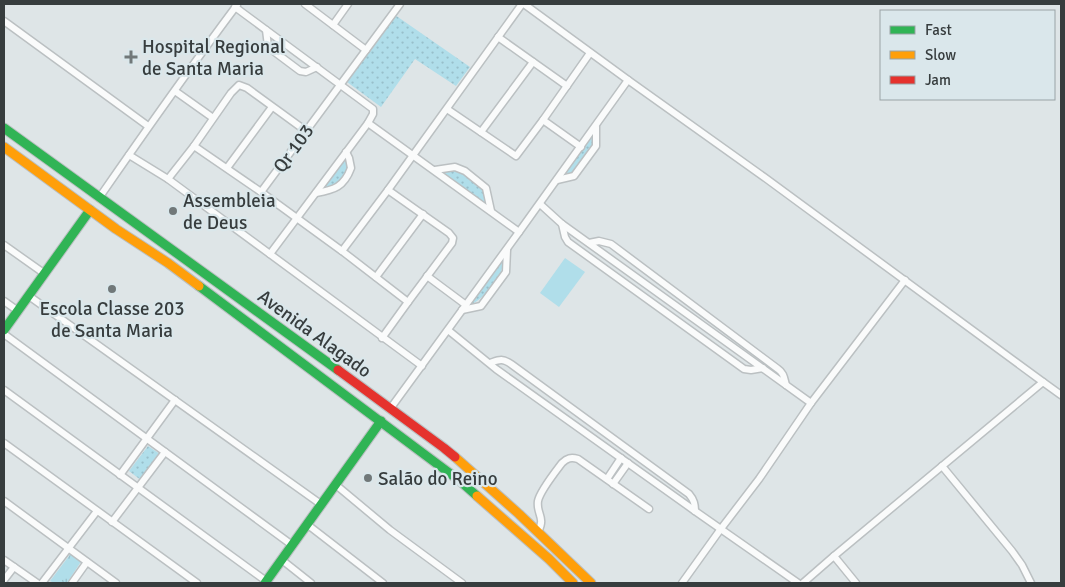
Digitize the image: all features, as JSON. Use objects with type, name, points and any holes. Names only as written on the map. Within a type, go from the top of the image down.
[{"type":"main road","name":"Avenida Alagado","points":[[4,128],[444,448],[538,532],[591,583]]},
{"type":"main road","name":"Avenida Alagado","points":[[4,147],[116,229],[168,263],[460,481],[549,559],[573,583]]},
{"type":"main road","points":[[4,332],[90,210]]},
{"type":"main road","points":[[116,229],[130,235],[158,254],[164,245]]},
{"type":"main road","points":[[168,263],[169,258],[173,257],[199,276],[210,277]]},
{"type":"main road","points":[[265,582],[381,421]]},
{"type":"street","points":[[305,4],[366,50]]},
{"type":"street","points":[[333,25],[348,4]]},
{"type":"street","name":"Qr 103","points":[[194,146],[261,192],[400,4]]},
{"type":"street","points":[[342,251],[523,4],[1061,394]]},
{"type":"street","points":[[99,198],[148,126],[236,6],[373,109],[373,114],[368,122],[270,254]]},
{"type":"street","points":[[4,21],[148,126]]},
{"type":"street","points":[[266,30],[268,46],[300,71],[306,72],[317,68]]},
{"type":"street","points":[[498,37],[567,86]]},
{"type":"street","points":[[447,109],[516,156],[590,53]]},
{"type":"street","points":[[481,132],[533,62]]},
{"type":"street","points":[[390,409],[628,80]]},
{"type":"street","points":[[168,179],[231,93],[239,85],[247,88],[306,131]]},
{"type":"street","points":[[175,91],[213,118]]},
{"type":"street","points":[[227,168],[272,107]]},
{"type":"street","points":[[543,120],[581,147]]},
{"type":"street","points":[[368,122],[519,232]]},
{"type":"street","points":[[557,180],[574,176],[596,146],[596,126]]},
{"type":"street","points":[[316,193],[336,188],[344,183],[351,168],[346,152]]},
{"type":"street","points":[[129,155],[168,179],[422,366]]},
{"type":"street","points":[[435,170],[455,167],[465,172],[486,188],[491,211]]},
{"type":"street","points":[[382,338],[453,240],[449,233],[388,190]]},
{"type":"street","points":[[261,192],[408,302]]},
{"type":"street","points":[[540,204],[562,224],[811,403]]},
{"type":"street","points":[[376,277],[423,214]]},
{"type":"street","points":[[562,224],[568,242],[728,357],[744,368],[751,370],[763,368]]},
{"type":"street","points":[[589,243],[599,241],[611,244],[782,372],[786,385]]},
{"type":"street","points":[[4,245],[45,274]]},
{"type":"street","points":[[427,276],[464,307],[481,306],[506,272],[507,249]]},
{"type":"street","points":[[682,583],[759,479],[811,403],[904,280]]},
{"type":"street","points":[[29,296],[322,505]]},
{"type":"street","points":[[4,301],[18,311]]},
{"type":"street","points":[[448,330],[496,369],[720,530],[798,583]]},
{"type":"street","points":[[4,332],[292,545]]},
{"type":"street","points":[[490,363],[506,360],[689,494],[695,504],[694,511]]},
{"type":"street","points":[[803,583],[1044,382]]},
{"type":"street","points":[[4,390],[265,582]]},
{"type":"street","points":[[120,475],[175,400]]},
{"type":"street","points":[[4,443],[197,583]]},
{"type":"street","points":[[112,522],[165,452]]},
{"type":"street","points":[[538,532],[542,521],[538,500],[562,463],[566,459],[573,457],[649,508]]},
{"type":"street","points":[[607,479],[621,458]]},
{"type":"street","points":[[613,484],[628,463]]},
{"type":"street","points":[[942,466],[1012,551],[1031,583]]},
{"type":"street","points":[[336,485],[390,530],[462,583]]},
{"type":"street","points":[[4,501],[116,583]]},
{"type":"street","points":[[42,583],[97,510]]},
{"type":"street","points":[[308,524],[383,583]]},
{"type":"street","points":[[834,556],[856,583]]},
{"type":"street","points":[[4,560],[36,583]]},
{"type":"street","points":[[282,560],[311,583]]},
{"type":"street","points":[[72,583],[87,562]]},
{"type":"street","points":[[4,580],[14,567]]},
{"type":"green space","points":[[395,15],[470,67],[456,86],[415,59],[381,107],[347,82]]},
{"type":"green space","points":[[594,132],[595,145],[573,175],[561,178]]},
{"type":"green space","points":[[345,155],[348,171],[339,184],[319,190]]},
{"type":"green space","points":[[456,168],[485,188],[488,206],[440,170]]},
{"type":"green space","points":[[504,256],[501,272],[493,285],[476,302],[469,303]]},
{"type":"green space","points":[[565,258],[585,272],[559,307],[540,293]]},
{"type":"green space","points":[[148,446],[160,454],[142,481],[129,471]]},
{"type":"green space","points":[[72,552],[82,560],[67,583],[54,583],[50,581]]},
{"type":"traffic: fast","points":[[4,128],[338,370]]},
{"type":"traffic: fast","points":[[4,330],[90,210]]},
{"type":"traffic: fast","points":[[199,286],[460,481],[477,496]]},
{"type":"traffic: fast","points":[[265,583],[381,421]]},
{"type":"traffic: slow","points":[[4,147],[116,229],[199,286]]},
{"type":"traffic: slow","points":[[455,457],[519,514],[591,583]]},
{"type":"traffic: slow","points":[[477,496],[549,559],[573,583]]},
{"type":"traffic: jam","points":[[338,370],[455,457]]},
{"type":"place","name":"Hospital Regional de Santa Maria","points":[[131,57]]},
{"type":"place","name":"Assembleia de Deus","points":[[173,211]]},
{"type":"place","name":"Escola Classe 203 de Santa Maria","points":[[112,289]]},
{"type":"place","name":"Salão do Reino","points":[[368,478]]}]
